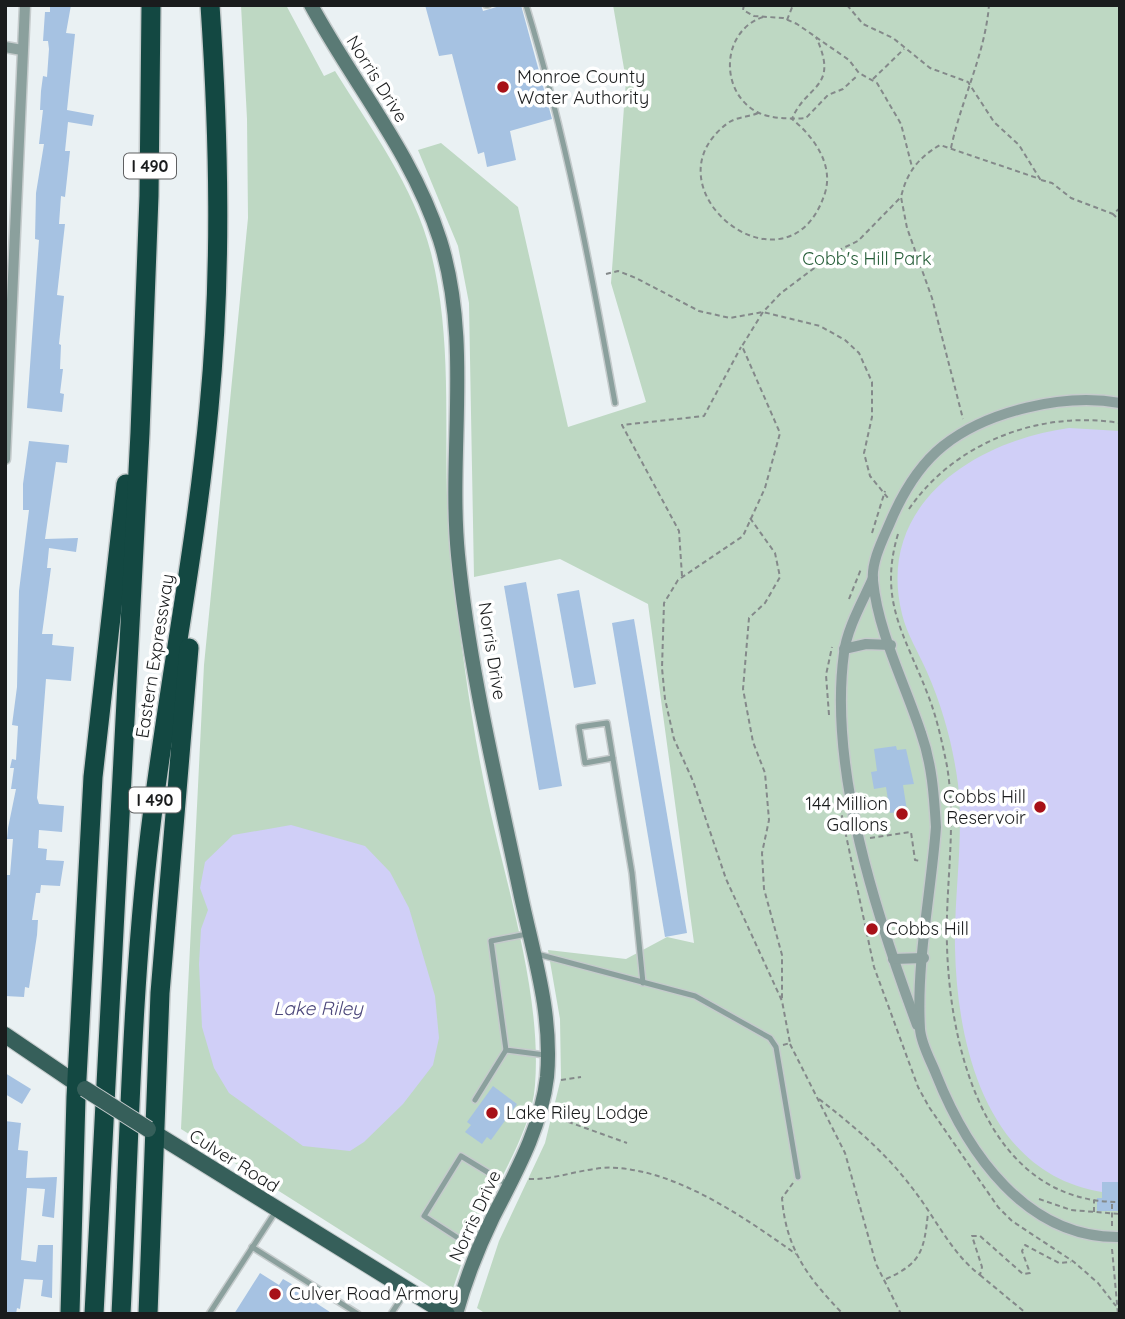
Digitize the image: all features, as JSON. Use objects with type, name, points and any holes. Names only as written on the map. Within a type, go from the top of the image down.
[{"type":"highway","name":"Eastern Expressway","points":[[94,1314],[144,327],[151,5]]},
{"type":"highway","name":"Eastern Expressway","points":[[121,1314],[144,897],[156,790],[203,468],[214,350],[218,263],[217,122],[210,5]]},
{"type":"highway","points":[[70,1314],[94,761],[144,327]]},
{"type":"highway","points":[[148,1314],[152,1132],[161,979],[203,468]]},
{"type":"main road","name":"Culver Road","points":[[5,1035],[152,1132],[447,1314]]},
{"type":"street","points":[[5,459],[11,204],[25,5]]},
{"type":"street","name":"Norris Drive","points":[[311,5],[408,165],[440,239],[448,272],[456,337],[458,555],[482,709],[548,1024],[546,1083],[540,1111],[513,1180],[478,1251],[456,1314]]},
{"type":"street","points":[[5,47],[22,50]]},
{"type":"street","points":[[1116,1233],[1072,1231],[1050,1221],[1007,1190],[971,1144],[943,1091],[883,933],[849,784],[838,648],[873,578],[880,546],[895,511],[918,472],[943,446],[967,432],[1012,413],[1061,402],[1120,402]]},
{"type":"street","points":[[873,578],[891,645],[928,756],[934,796],[936,827],[923,958],[920,1032]]},
{"type":"street","points":[[838,648],[866,643],[891,645]]},
{"type":"street","points":[[893,959],[923,958]]},
{"type":"lane","points":[[526,5],[546,73],[573,185],[615,403]]},
{"type":"lane","points":[[613,758],[585,763],[579,727],[607,723],[613,758],[632,873],[643,983]]},
{"type":"lane","points":[[475,1100],[506,1050],[491,941],[530,933]]},
{"type":"lane","points":[[534,953],[695,996],[761,1032],[776,1047],[797,1177]]},
{"type":"lane","points":[[506,1050],[548,1056]]},
{"type":"lane","points":[[478,1251],[424,1216],[461,1156],[513,1180]]},
{"type":"lane","points":[[209,1314],[276,1210]]},
{"type":"lane","points":[[252,1247],[358,1314]]},
{"type":"lane","points":[[391,1314],[408,1289]]},
{"type":"path","points":[[653,5],[673,5]]},
{"type":"path","points":[[744,5],[743,10],[764,17],[787,20],[849,60],[859,73],[872,80],[890,101],[901,124],[913,168]]},
{"type":"path","points":[[787,20],[793,5]]},
{"type":"path","points":[[848,5],[863,24],[905,48],[930,68],[968,82],[994,122],[1019,145],[1040,180]]},
{"type":"path","points":[[951,149],[968,82],[987,36],[989,5]]},
{"type":"path","points":[[758,113],[741,99],[730,78],[730,56],[738,33],[754,20],[764,17]]},
{"type":"path","points":[[792,119],[796,108],[819,87],[824,71],[823,51],[816,37]]},
{"type":"path","points":[[872,80],[905,48]]},
{"type":"path","points":[[792,119],[814,140],[825,165],[826,190],[817,212],[803,227],[780,239],[757,240],[734,230],[716,215],[706,194],[701,174],[703,153],[715,135],[730,121],[758,113],[792,119],[806,118],[828,95],[843,89],[859,73]]},
{"type":"path","points":[[967,432],[932,298],[907,228],[901,197],[906,177],[922,155],[940,145],[1052,183],[1071,198],[1113,214],[1120,221]]},
{"type":"path","points":[[682,578],[679,531],[622,425],[704,416],[742,346],[764,312],[781,293],[837,251],[858,241],[901,197]]},
{"type":"path","points":[[1113,214],[1120,208]]},
{"type":"path","points":[[606,274],[618,271],[636,278],[699,311],[730,318],[764,312],[820,326],[859,353],[872,382],[872,417],[864,453],[870,476],[877,486],[886,491],[895,511]]},
{"type":"path","points":[[742,346],[780,433],[765,488],[743,537],[682,578],[663,603],[661,633],[665,699],[674,739],[694,780],[726,878],[782,1001]]},
{"type":"path","points":[[909,510],[920,494],[948,467],[995,439],[1025,428],[1062,421],[1120,423]]},
{"type":"path","points":[[870,539],[886,491]]},
{"type":"path","points":[[750,518],[775,553],[780,577],[765,603],[749,618],[743,689],[753,742],[765,773],[769,820],[762,853],[764,889],[782,955],[782,1001],[790,1043],[845,1153],[858,1207],[884,1280],[901,1314]]},
{"type":"path","points":[[898,533],[890,568],[891,598],[902,640],[932,707],[943,748],[951,798],[947,927],[950,983],[965,1062],[995,1135],[1023,1167],[1046,1183],[1094,1200],[1120,1202]]},
{"type":"path","points":[[846,608],[864,561]]},
{"type":"path","points":[[830,717],[827,675],[838,648]]},
{"type":"path","points":[[839,800],[874,967],[918,1087],[956,1149],[998,1207],[1012,1221],[1074,1262],[1098,1283],[1116,1306]]},
{"type":"path","points":[[862,839],[911,832],[915,860],[928,861]]},
{"type":"path","points":[[940,861],[951,862]]},
{"type":"path","points":[[776,1047],[790,1043]]},
{"type":"path","points":[[546,1083],[581,1077]]},
{"type":"path","points":[[819,1099],[870,1139],[914,1189],[962,1258],[1027,1314]]},
{"type":"path","points":[[540,1111],[627,1143]]},
{"type":"path","points":[[513,1180],[551,1179],[595,1169],[619,1168],[645,1174],[676,1184],[716,1203],[796,1254]]},
{"type":"path","points":[[797,1177],[782,1198],[784,1223],[796,1254],[820,1291],[843,1314]]},
{"type":"path","points":[[1032,1196],[1070,1210],[1120,1214]]},
{"type":"path","points":[[1094,1200],[1094,1213]]},
{"type":"path","points":[[1112,1202],[1116,1233]]},
{"type":"path","points":[[884,1280],[915,1262],[924,1248],[928,1212]]},
{"type":"path","points":[[980,1275],[982,1267],[972,1236],[980,1236],[1023,1274],[1030,1273],[1022,1251],[1025,1245],[1059,1263],[1074,1262]]},
{"type":"path","points":[[1112,1252],[1118,1314]]},
{"type":"green space","points":[[241,5],[286,5],[324,76],[335,71],[390,159],[414,204],[431,253],[439,292],[446,369],[448,526],[459,625],[482,772],[528,979],[536,1051],[535,1085],[527,1122],[500,1181],[477,1220],[449,1299],[181,1129],[204,665],[248,218],[247,119]]},
{"type":"green space","name":"Cobb's Hill Park","points":[[613,5],[1120,5],[1120,1314],[486,1314],[477,1308],[499,1241],[545,1143],[561,1078],[560,1019],[548,950],[626,959],[667,937],[694,943],[648,604],[560,559],[474,577],[469,303],[458,246],[418,150],[441,143],[518,207],[568,427],[646,402],[611,283],[626,80]]},
{"type":"water","name":"Cobbs Hill Reservoir","points":[[1069,428],[1120,431],[1120,1182],[1102,1192],[1063,1180],[1031,1160],[1006,1133],[986,1101],[972,1064],[957,986],[955,948],[960,805],[956,770],[938,699],[904,622],[898,575],[903,541],[918,511],[940,485],[967,464],[999,447],[1033,435]]},
{"type":"water","name":"Lake Riley","points":[[291,825],[365,846],[390,872],[409,908],[435,996],[439,1038],[433,1065],[403,1104],[364,1142],[350,1151],[303,1146],[229,1093],[214,1068],[202,1027],[199,964],[201,929],[208,910],[200,888],[205,862],[233,835]]},
{"type":"building","points":[[50,5],[71,5],[66,33],[75,34],[67,110],[94,115],[92,126],[68,122],[65,151],[70,151],[65,197],[61,196],[59,224],[65,224],[57,295],[64,296],[59,344],[60,369],[63,369],[60,393],[64,394],[62,412],[27,408],[39,240],[35,239],[36,193],[44,144],[39,144],[43,110],[40,110],[41,91],[43,76],[47,77],[49,49],[48,41],[43,41],[45,12],[50,12]]},
{"type":"building","name":"Monroe County Water Authority","points":[[425,5],[481,5],[483,11],[503,5],[521,5],[552,119],[510,131],[516,160],[487,167],[484,152],[478,154],[452,54],[439,56]]},
{"type":"building","points":[[29,441],[69,445],[67,463],[56,462],[45,539],[78,538],[76,552],[49,548],[47,568],[51,568],[42,634],[53,634],[52,645],[74,647],[71,681],[46,679],[37,798],[39,804],[64,806],[62,832],[39,830],[38,848],[47,849],[46,860],[64,861],[60,886],[41,885],[40,893],[36,893],[32,920],[38,920],[37,935],[29,988],[25,987],[24,997],[5,996],[5,891],[6,875],[10,875],[13,839],[7,839],[8,828],[16,789],[11,789],[14,768],[10,768],[12,759],[16,760],[18,726],[12,725],[17,687],[19,591],[29,510],[23,510],[23,484]]},
{"type":"building","points":[[526,582],[562,786],[539,790],[504,586]]},
{"type":"building","points":[[579,590],[596,684],[574,688],[557,594]]},
{"type":"building","points":[[634,619],[687,933],[665,937],[612,623]]},
{"type":"building","points":[[896,746],[897,750],[906,749],[914,784],[903,785],[907,811],[890,813],[886,787],[874,789],[871,772],[877,771],[874,749]]},
{"type":"building","points":[[5,1073],[31,1089],[22,1104],[5,1094]]},
{"type":"building","name":"Lake Riley Lodge","points":[[493,1086],[517,1104],[491,1140],[487,1137],[482,1144],[465,1132],[471,1125],[467,1122]]},
{"type":"building","points":[[5,1121],[21,1123],[18,1150],[28,1151],[26,1178],[57,1177],[54,1218],[42,1216],[45,1189],[27,1188],[21,1260],[36,1262],[38,1245],[53,1245],[52,1298],[41,1296],[43,1280],[24,1279],[20,1309],[17,1308],[16,1314],[5,1314]]},
{"type":"building","points":[[1102,1182],[1120,1182],[1120,1211],[1097,1211],[1097,1198],[1102,1198]]},
{"type":"building","name":"Culver Road Armory","points":[[260,1273],[279,1285],[283,1279],[316,1298],[313,1301],[333,1314],[234,1314]]},
{"type":"place","name":"Monroe County Water Authority","points":[[503,87]]},
{"type":"place","name":"Cobbs Hill Reservoir","points":[[1040,807]]},
{"type":"place","name":"144 Million Gallons","points":[[902,814]]},
{"type":"place","name":"Cobbs Hill","points":[[872,929]]},
{"type":"place","name":"Lake Riley Lodge","points":[[492,1113]]},
{"type":"place","name":"Culver Road Armory","points":[[275,1294]]}]
